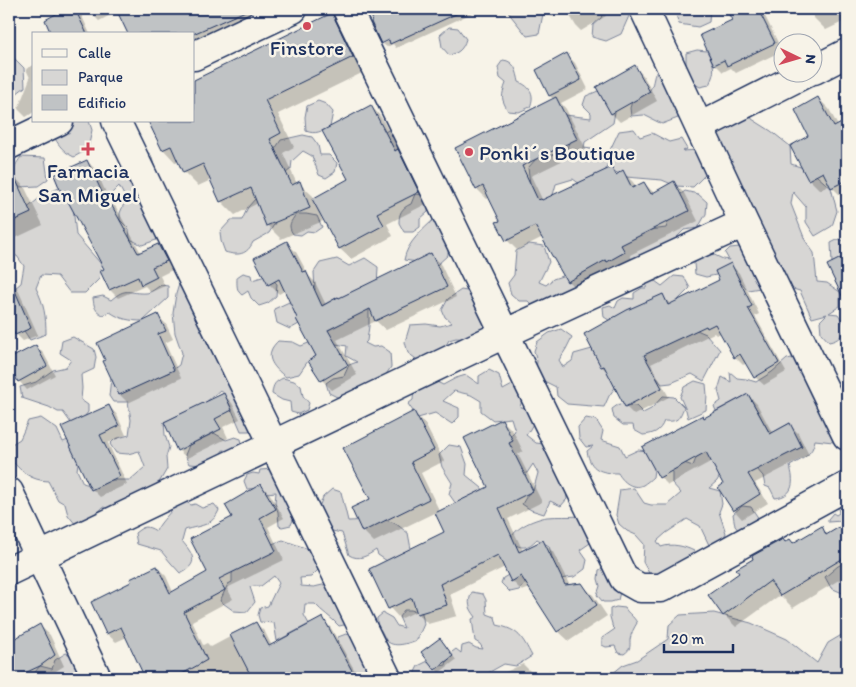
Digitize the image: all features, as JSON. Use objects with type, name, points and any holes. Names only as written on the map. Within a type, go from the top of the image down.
[{"type":"street","points":[[195,56],[293,9]]},
{"type":"street","points":[[347,9],[624,579],[640,588],[661,588],[847,486]]},
{"type":"street","points":[[644,9],[744,223],[847,436]]},
{"type":"street","points":[[824,65],[847,53]]},
{"type":"street","points":[[700,126],[788,82]]},
{"type":"street","points":[[9,145],[56,122]]},
{"type":"street","points":[[116,122],[387,678]]},
{"type":"street","points":[[9,571],[504,334],[744,223]]},
{"type":"street","points":[[9,492],[97,678]]},
{"type":"green space","points":[[507,9],[544,9],[539,34],[527,36]]},
{"type":"green space","points":[[604,9],[626,9],[629,16],[621,34],[606,41],[592,37],[593,25],[601,18]]},
{"type":"green space","points":[[674,9],[710,9],[709,22],[698,27],[679,24]]},
{"type":"green space","points":[[449,27],[458,28],[466,39],[460,50],[449,55],[442,47],[440,35]]},
{"type":"green space","points":[[697,50],[707,51],[714,68],[709,85],[700,87],[690,81],[686,66],[686,53]]},
{"type":"green space","points":[[9,53],[24,68],[25,87],[16,94],[9,95]]},
{"type":"green space","points":[[503,60],[513,65],[519,82],[529,89],[532,95],[530,107],[519,112],[508,111],[503,100],[506,83],[500,78],[498,67]]},
{"type":"green space","points":[[655,73],[666,74],[679,103],[678,118],[662,124],[644,115],[631,116],[630,108],[633,98],[644,95],[650,90]]},
{"type":"green space","points":[[598,91],[607,98],[615,112],[613,123],[585,142],[584,148],[599,150],[608,158],[619,131],[634,129],[640,137],[652,133],[669,142],[681,139],[687,149],[683,151],[699,150],[706,174],[693,187],[676,186],[662,180],[626,177],[609,169],[608,161],[604,178],[584,187],[573,179],[556,184],[553,195],[548,203],[532,199],[528,168],[536,159],[559,153],[565,154],[570,139],[565,115],[591,118],[591,113],[583,105],[586,96]]},
{"type":"green space","points":[[318,101],[326,104],[333,112],[330,127],[316,133],[306,131],[305,117],[307,106]]},
{"type":"green space","points":[[748,109],[752,119],[790,146],[791,164],[810,170],[831,188],[837,211],[832,226],[815,236],[806,222],[806,207],[793,192],[791,204],[805,240],[814,253],[817,282],[827,283],[840,292],[840,306],[829,313],[838,314],[846,326],[840,337],[835,340],[829,342],[821,333],[820,321],[827,314],[812,318],[800,291],[785,287],[717,136],[718,126]]},
{"type":"green space","points":[[52,122],[89,122],[92,130],[88,149],[74,157],[62,149],[50,129]]},
{"type":"green space","points":[[388,130],[397,135],[398,149],[383,157],[378,137]]},
{"type":"green space","points":[[303,135],[312,137],[318,145],[320,155],[329,155],[337,163],[335,172],[326,178],[319,175],[312,156],[303,151],[292,161],[291,169],[286,173],[271,160],[281,140]]},
{"type":"green space","points":[[136,144],[151,155],[157,175],[159,239],[142,245],[130,239],[129,229],[120,220],[120,213],[126,199],[119,186],[108,197],[97,203],[87,181],[118,176],[128,169]]},
{"type":"green space","points":[[21,157],[45,158],[48,179],[38,186],[19,187],[14,169]]},
{"type":"green space","points":[[59,188],[72,197],[76,235],[101,264],[99,279],[85,293],[70,293],[57,276],[41,275],[36,288],[44,310],[46,334],[30,340],[11,305],[9,293],[21,283],[24,266],[17,256],[9,255],[9,223],[42,196]]},
{"type":"green space","points":[[685,191],[698,194],[707,202],[706,214],[698,228],[684,230],[665,246],[655,248],[537,310],[528,301],[519,301],[511,294],[508,283],[514,275],[516,251],[529,244],[544,246],[549,262],[539,282],[546,285],[553,279],[568,274],[597,257],[622,254],[621,245],[614,232],[666,228],[677,197]]},
{"type":"green space","points":[[415,194],[426,195],[429,203],[428,212],[420,219],[420,227],[413,232],[404,232],[399,223],[400,214],[405,207],[411,204]]},
{"type":"green space","points":[[255,199],[265,203],[275,223],[269,233],[253,242],[245,252],[234,254],[225,252],[220,232],[231,220],[242,220],[248,207]]},
{"type":"green space","points":[[296,214],[317,216],[322,227],[315,232],[307,231],[301,235],[293,234],[290,226]]},
{"type":"green space","points":[[435,218],[448,244],[448,255],[437,265],[404,260],[412,242]]},
{"type":"green space","points":[[839,239],[847,242],[847,262],[832,263],[831,243]]},
{"type":"green space","points":[[740,247],[748,256],[746,259],[752,259],[764,281],[760,288],[748,290],[731,271],[721,269],[716,275],[706,277],[695,274],[694,263],[710,253],[729,260],[725,253],[730,248]]},
{"type":"green space","points":[[365,258],[378,267],[377,287],[369,309],[369,326],[365,343],[373,347],[381,346],[390,352],[391,367],[385,376],[366,384],[358,391],[337,397],[329,393],[326,383],[333,378],[344,376],[349,365],[357,362],[346,356],[347,346],[336,344],[329,349],[323,333],[343,322],[352,305],[338,297],[297,319],[299,324],[290,329],[277,323],[274,309],[315,290],[314,272],[320,263],[337,259],[349,266]]},
{"type":"green space","points":[[243,273],[251,275],[252,280],[269,275],[277,284],[276,296],[268,303],[259,306],[251,298],[248,291],[242,295],[238,289],[237,277]]},
{"type":"green space","points":[[674,276],[684,277],[690,288],[679,299],[688,302],[612,322],[604,317],[603,307],[610,305],[615,308],[618,301],[623,298],[634,299],[634,293],[642,288],[646,288],[647,282],[655,281],[662,286]]},
{"type":"green space","points":[[180,281],[256,425],[249,431],[241,431],[229,403],[220,390],[205,403],[164,422],[165,435],[169,447],[166,457],[167,469],[160,481],[147,492],[115,510],[103,507],[87,525],[76,525],[68,515],[65,504],[58,500],[48,481],[28,475],[12,461],[10,445],[20,439],[28,421],[41,418],[57,429],[63,442],[75,437],[77,470],[83,483],[96,487],[110,480],[130,480],[145,467],[139,451],[128,454],[116,453],[110,444],[115,439],[129,435],[131,420],[128,402],[113,402],[109,396],[111,378],[130,385],[168,373],[179,365],[182,353],[175,333],[173,313]]},
{"type":"green space","points":[[161,285],[168,286],[168,298],[143,321],[125,319],[110,312],[103,315],[94,306],[93,298],[103,296],[111,300],[124,292],[148,293]]},
{"type":"green space","points":[[461,290],[473,292],[487,323],[483,329],[467,339],[456,338],[449,340],[445,347],[419,361],[408,353],[405,342],[410,325],[426,324],[440,326],[452,323],[445,317],[442,310],[448,299]]},
{"type":"green space","points":[[692,328],[706,334],[720,350],[704,381],[692,374],[671,383],[662,384],[656,377],[621,379],[604,407],[567,404],[557,396],[556,387],[540,379],[536,372],[537,361],[534,351],[537,342],[549,333],[561,329],[572,337],[559,360],[563,367],[572,361],[574,354],[592,349],[604,361],[645,349],[659,348]]},
{"type":"green space","points":[[73,337],[94,349],[96,357],[94,369],[81,375],[81,400],[88,405],[88,412],[82,420],[71,423],[63,412],[58,412],[22,398],[20,387],[36,382],[53,370],[66,367],[71,360],[60,353],[62,341]]},
{"type":"green space","points":[[278,341],[293,342],[301,346],[311,342],[318,360],[308,361],[299,374],[286,377],[274,366],[270,355]]},
{"type":"green space","points":[[797,357],[839,436],[833,442],[815,440],[809,453],[803,459],[790,466],[792,487],[790,491],[782,497],[775,498],[770,488],[765,486],[763,476],[756,468],[790,423],[770,434],[748,394],[716,411],[714,406],[721,401],[718,390],[722,377],[731,382],[730,372],[737,378],[756,382],[772,372],[787,359]]},
{"type":"green space","points":[[489,370],[499,375],[503,390],[514,384],[522,389],[523,397],[520,407],[526,408],[538,416],[526,435],[536,443],[544,444],[566,489],[567,499],[561,506],[550,501],[544,514],[531,510],[522,504],[528,494],[533,491],[538,473],[533,464],[527,473],[511,476],[508,446],[511,435],[515,431],[511,418],[493,420],[481,411],[481,401],[471,395],[454,391],[443,401],[459,408],[459,417],[452,424],[435,413],[418,418],[408,404],[413,400],[414,387],[435,381],[443,385],[466,375],[479,384],[479,376]]},
{"type":"green space","points":[[283,378],[294,381],[301,386],[303,396],[309,403],[307,410],[298,414],[291,412],[290,402],[272,394],[275,384]]},
{"type":"green space","points":[[695,381],[706,384],[706,410],[688,418],[680,397],[684,387]]},
{"type":"green space","points":[[663,396],[674,397],[684,407],[677,419],[664,421],[660,428],[653,433],[643,435],[634,430],[633,425],[623,425],[614,418],[612,409],[619,404],[636,406],[643,413],[651,409]]},
{"type":"green space","points":[[586,418],[596,420],[603,431],[601,440],[620,446],[625,456],[638,450],[648,451],[655,462],[653,477],[643,485],[636,487],[625,482],[618,473],[597,469],[588,457],[587,451],[593,446],[586,447],[579,438],[578,427]]},
{"type":"green space","points":[[214,433],[226,440],[235,437],[241,439],[243,448],[233,452],[223,450],[218,458],[204,465],[189,464],[185,455],[189,445]]},
{"type":"green space","points":[[449,445],[461,447],[467,464],[466,475],[482,488],[483,496],[463,514],[449,494],[452,483],[442,467],[439,455]]},
{"type":"green space","points":[[711,447],[723,470],[717,481],[709,488],[720,491],[722,504],[719,512],[726,533],[721,543],[709,545],[700,526],[687,519],[657,541],[661,547],[669,545],[678,546],[694,551],[693,563],[666,574],[650,575],[643,562],[644,544],[636,535],[627,531],[619,524],[616,515],[620,490],[634,488],[644,503],[667,505],[681,493],[672,483],[672,470],[684,463],[693,466],[698,453]]},
{"type":"green space","points":[[273,469],[300,502],[291,525],[279,526],[275,503],[276,492],[266,493],[260,488],[247,489],[244,481],[247,475],[259,474],[260,470]]},
{"type":"green space","points":[[332,489],[341,492],[348,521],[376,519],[394,523],[408,533],[411,549],[387,561],[378,555],[376,550],[360,558],[349,555],[342,533],[332,531],[323,519],[319,507],[323,497]]},
{"type":"green space","points":[[176,502],[195,504],[202,508],[214,504],[219,510],[213,520],[201,526],[185,530],[182,541],[193,558],[190,566],[180,573],[161,551],[137,544],[135,533],[145,527],[156,531]]},
{"type":"green space","points":[[841,503],[847,508],[847,527],[842,521],[828,522],[833,513],[836,515],[839,513],[838,508]]},
{"type":"green space","points":[[742,506],[751,507],[759,519],[742,535],[735,526],[733,514]]},
{"type":"green space","points":[[580,516],[593,541],[580,550],[587,560],[585,569],[574,577],[524,584],[519,590],[510,592],[501,583],[503,578],[512,573],[519,577],[524,571],[553,561],[549,546],[537,539],[525,547],[511,543],[511,538],[518,529],[530,522],[547,517]]},
{"type":"green space","points":[[283,540],[311,550],[316,557],[318,570],[311,577],[300,578],[301,586],[314,587],[327,584],[349,624],[339,626],[315,604],[305,604],[304,615],[309,624],[277,641],[274,623],[260,622],[258,615],[260,608],[268,606],[279,583],[274,576],[261,586],[250,587],[255,602],[247,612],[234,611],[220,601],[228,584],[232,582],[235,565],[250,564],[264,549]]},
{"type":"green space","points":[[847,562],[847,595],[831,588],[825,577],[838,566]]},
{"type":"green space","points":[[608,565],[620,592],[618,600],[603,602],[597,595],[600,586],[598,579],[599,570]]},
{"type":"green space","points":[[472,592],[483,594],[486,600],[487,614],[495,617],[497,625],[510,629],[519,635],[532,656],[516,666],[504,664],[479,678],[417,678],[415,672],[418,666],[428,661],[440,666],[446,665],[448,655],[456,649],[461,653],[462,646],[469,644],[483,649],[475,641],[472,619],[476,617],[470,608],[469,602]]},
{"type":"green space","points":[[616,607],[625,608],[637,623],[631,635],[630,648],[624,654],[618,653],[615,646],[606,647],[602,645],[602,638],[615,629],[612,626],[610,609]]},
{"type":"green space","points":[[404,610],[422,613],[424,624],[417,640],[397,645],[389,643],[377,626],[377,618],[383,613],[392,618],[397,626],[404,628],[399,617]]},
{"type":"green space","points":[[714,613],[751,623],[787,639],[817,663],[828,643],[847,633],[847,678],[589,678],[612,674],[623,665],[637,660],[668,639],[669,625],[680,615]]},
{"type":"green space","points":[[346,634],[354,636],[389,678],[356,678],[348,665],[335,655],[338,637]]},
{"type":"green space","points":[[66,653],[75,657],[81,671],[81,678],[30,678],[40,666],[52,669],[55,660]]},
{"type":"green space","points":[[549,671],[570,678],[538,678]]},
{"type":"building","points":[[65,9],[75,9],[86,32],[50,32],[45,20]]},
{"type":"building","points":[[116,9],[250,9],[195,33],[127,32]]},
{"type":"building","points":[[375,9],[467,9],[390,44],[389,40],[381,44],[371,22]]},
{"type":"building","points":[[726,9],[758,9],[774,43],[727,66],[724,60],[714,65],[700,35],[732,20]]},
{"type":"building","points":[[332,13],[353,57],[265,100],[281,133],[270,139],[292,185],[300,181],[310,208],[266,226],[251,188],[220,202],[203,164],[183,173],[171,146],[162,150],[148,122],[195,122],[195,80]]},
{"type":"building","points":[[567,53],[581,80],[549,96],[536,70]]},
{"type":"building","points":[[635,65],[650,92],[611,114],[596,87]]},
{"type":"building","points":[[556,97],[577,139],[522,166],[538,200],[542,200],[612,167],[616,175],[623,170],[632,188],[644,182],[651,194],[674,181],[689,211],[621,245],[625,252],[607,262],[606,260],[567,282],[535,226],[506,241],[496,222],[500,221],[483,186],[476,190],[455,148]]},
{"type":"building","points":[[818,97],[834,127],[847,120],[847,180],[831,188],[823,172],[808,180],[790,146],[808,136],[795,110]]},
{"type":"building","points":[[371,105],[395,151],[398,149],[419,192],[377,213],[384,225],[339,249],[312,199],[348,179],[322,131]]},
{"type":"building","points":[[87,160],[105,199],[107,197],[138,253],[158,244],[167,261],[152,267],[157,277],[141,285],[138,277],[109,290],[100,271],[104,269],[63,192],[61,192],[54,175]]},
{"type":"building","points":[[9,165],[31,213],[9,223]]},
{"type":"building","points":[[287,241],[303,272],[306,271],[322,306],[431,253],[447,287],[375,321],[370,309],[328,330],[348,365],[321,381],[308,361],[316,356],[296,319],[279,279],[268,285],[254,258]]},
{"type":"building","points":[[847,255],[847,306],[827,265]]},
{"type":"building","points":[[731,263],[752,306],[748,308],[779,363],[754,378],[740,354],[734,358],[715,324],[707,328],[706,326],[644,355],[662,388],[625,407],[604,366],[601,367],[584,334],[627,310],[663,294],[668,305],[719,280],[715,271]]},
{"type":"building","points":[[9,277],[31,328],[15,335],[9,322]]},
{"type":"building","points":[[158,314],[166,331],[158,334],[174,370],[119,395],[97,343]]},
{"type":"building","points":[[36,345],[47,366],[18,382],[9,365],[9,359]]},
{"type":"building","points":[[224,393],[232,410],[215,419],[221,429],[177,451],[164,422]]},
{"type":"building","points":[[748,394],[770,434],[790,423],[802,447],[748,474],[760,494],[733,511],[718,488],[723,484],[706,452],[659,478],[642,447],[703,415],[704,418]]},
{"type":"building","points":[[109,405],[119,426],[100,435],[120,476],[91,490],[61,427]]},
{"type":"building","points":[[414,411],[434,450],[411,462],[429,499],[362,532],[351,508],[370,499],[343,448]]},
{"type":"building","points":[[502,419],[513,441],[509,443],[533,491],[499,508],[519,552],[543,540],[565,585],[582,583],[597,605],[557,632],[521,576],[511,582],[498,555],[440,584],[447,605],[417,614],[412,598],[388,609],[369,569],[444,532],[435,513],[488,487],[464,438]]},
{"type":"building","points":[[261,484],[276,509],[260,518],[276,551],[219,579],[225,590],[184,612],[207,660],[175,678],[145,678],[121,627],[106,634],[91,602],[131,582],[130,579],[157,566],[170,593],[207,572],[190,539],[232,517],[225,505]]},
{"type":"building","points":[[822,526],[826,535],[841,526],[847,538],[847,556],[780,596],[770,581],[723,616],[708,595],[739,573],[736,569],[753,559],[752,556],[783,539],[785,542],[790,539],[793,543]]},
{"type":"building","points":[[323,617],[356,678],[252,678],[230,635],[256,622],[269,646]]},
{"type":"building","points":[[40,624],[55,655],[40,666],[14,678],[9,678],[9,642]]},
{"type":"building","points":[[440,638],[453,656],[435,670],[421,652]]},
{"type":"place","name":"Finstore","points":[[307,26]]},
{"type":"place","name":"Farmacia San Miguel","points":[[88,149]]},
{"type":"place","name":"Ponki´s Boutique","points":[[469,152]]}]
